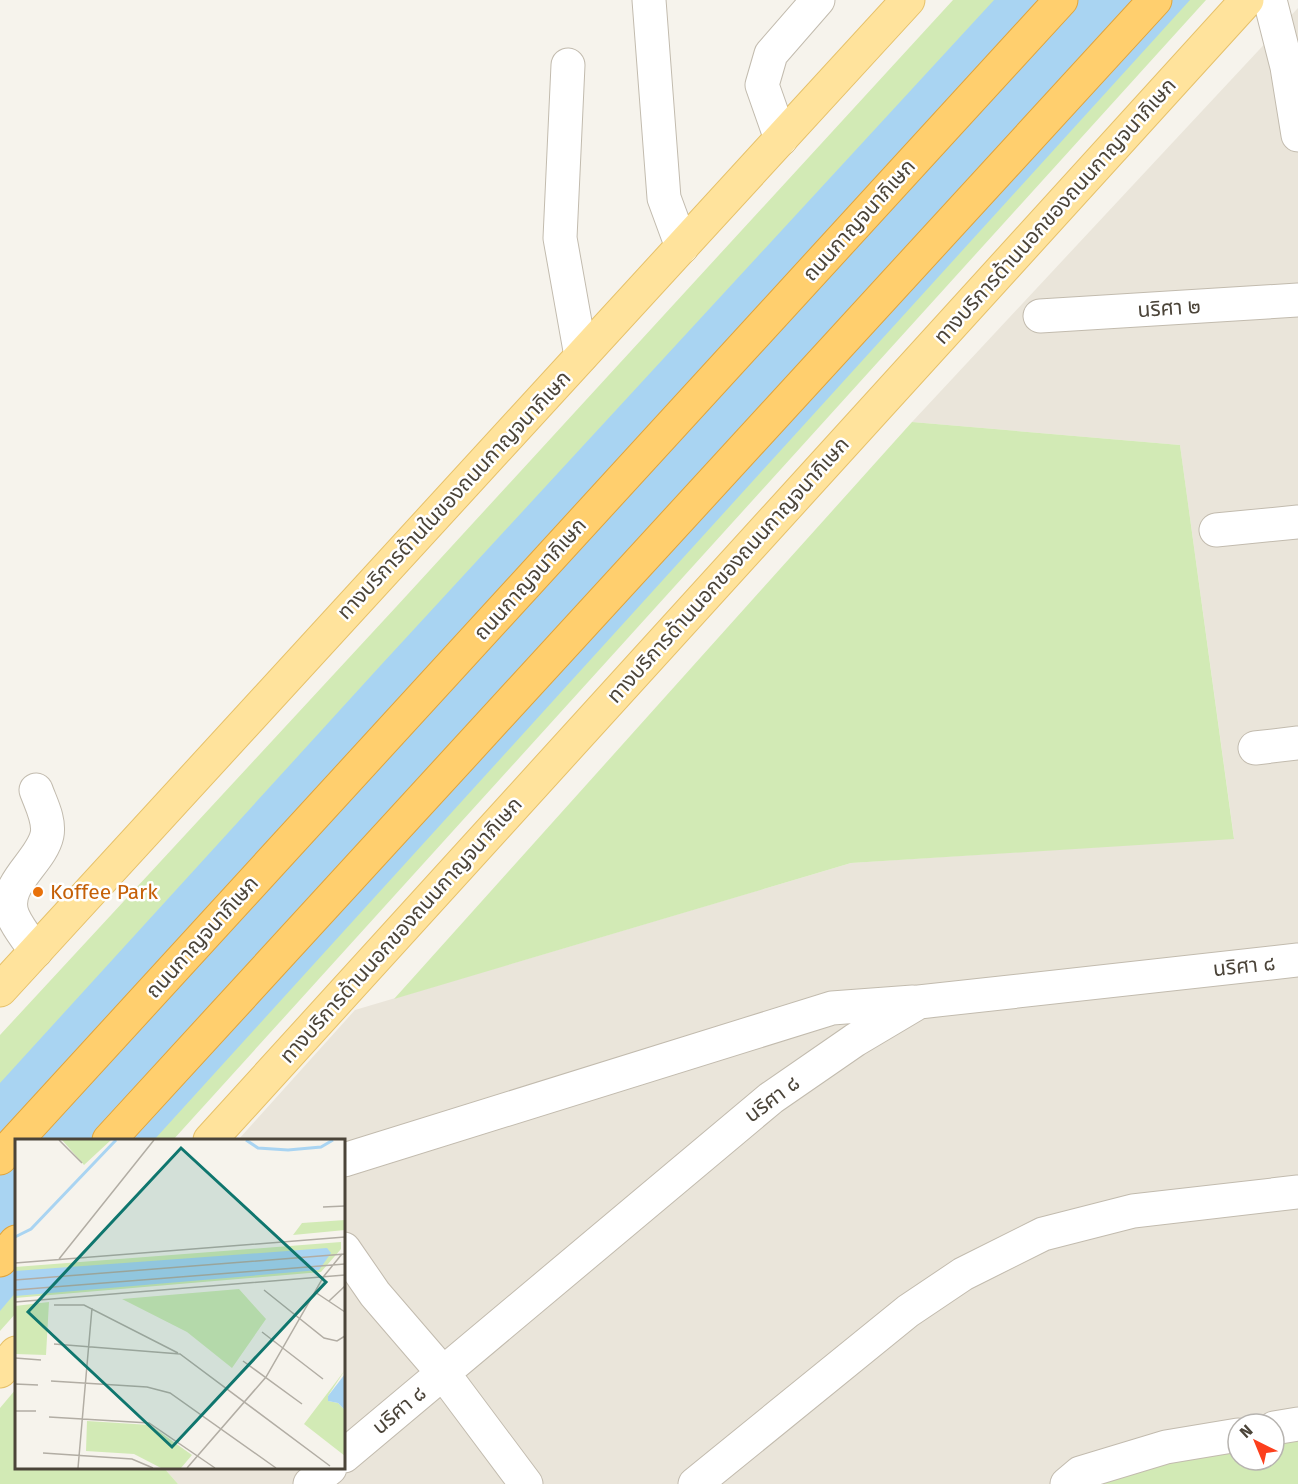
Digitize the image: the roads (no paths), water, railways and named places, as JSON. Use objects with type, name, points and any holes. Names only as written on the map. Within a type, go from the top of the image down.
[{"type":"highway","name":"ถนนกาญจนาภิเษก","points":[[17,1139],[1061,0]]},
{"type":"highway","points":[[110,1139],[1155,0]]},
{"type":"highway","name":"ถนนกาญจนาภิเษก","points":[[0,1158],[15,1142]]},
{"type":"highway","points":[[0,1260],[15,1243]]},
{"type":"main road","name":"ทางบริการด้านในของถนนกาญจนาภิเษก","points":[[0,990],[908,0]]},
{"type":"main road","name":"ทางบริการด้านนอกของถนนกาญจนาภิเษก","points":[[211,1139],[1247,0]]},
{"type":"main road","points":[[0,1371],[15,1354]]},
{"type":"street","points":[[649,0],[664,198],[682,247]]},
{"type":"street","points":[[781,139],[762,85],[771,54],[818,0]]},
{"type":"street","points":[[1270,0],[1294,96],[1298,135]]},
{"type":"street","points":[[568,66],[560,238],[582,356]]},
{"type":"street","name":"นริศา ๒","points":[[1040,316],[1298,300]]},
{"type":"street","points":[[1216,530],[1298,522]]},
{"type":"street","points":[[1255,748],[1298,743]]},
{"type":"street","points":[[36,790],[47,820],[47,835],[36,857],[11,892],[12,915],[36,951]]},
{"type":"street","name":"นริศา ๘","points":[[345,1455],[771,1098],[855,1040],[919,1002],[1298,960]]},
{"type":"street","points":[[345,1160],[832,1008],[919,1002]]},
{"type":"street","points":[[694,1484],[908,1311],[963,1274],[1043,1233],[1133,1211],[1298,1192]]},
{"type":"street","points":[[345,1250],[375,1294],[442,1373],[526,1484]]},
{"type":"street","points":[[1067,1484],[1080,1473],[1166,1447],[1226,1436]]},
{"type":"street","points":[[310,1484],[328,1469]]},
{"type":"water","points":[[994,0],[1190,0],[155,1139],[15,1139],[15,1293],[0,1311],[0,1083],[381,665]]},
{"type":"place","name":"Koffee Park","points":[[38,892]]}]
